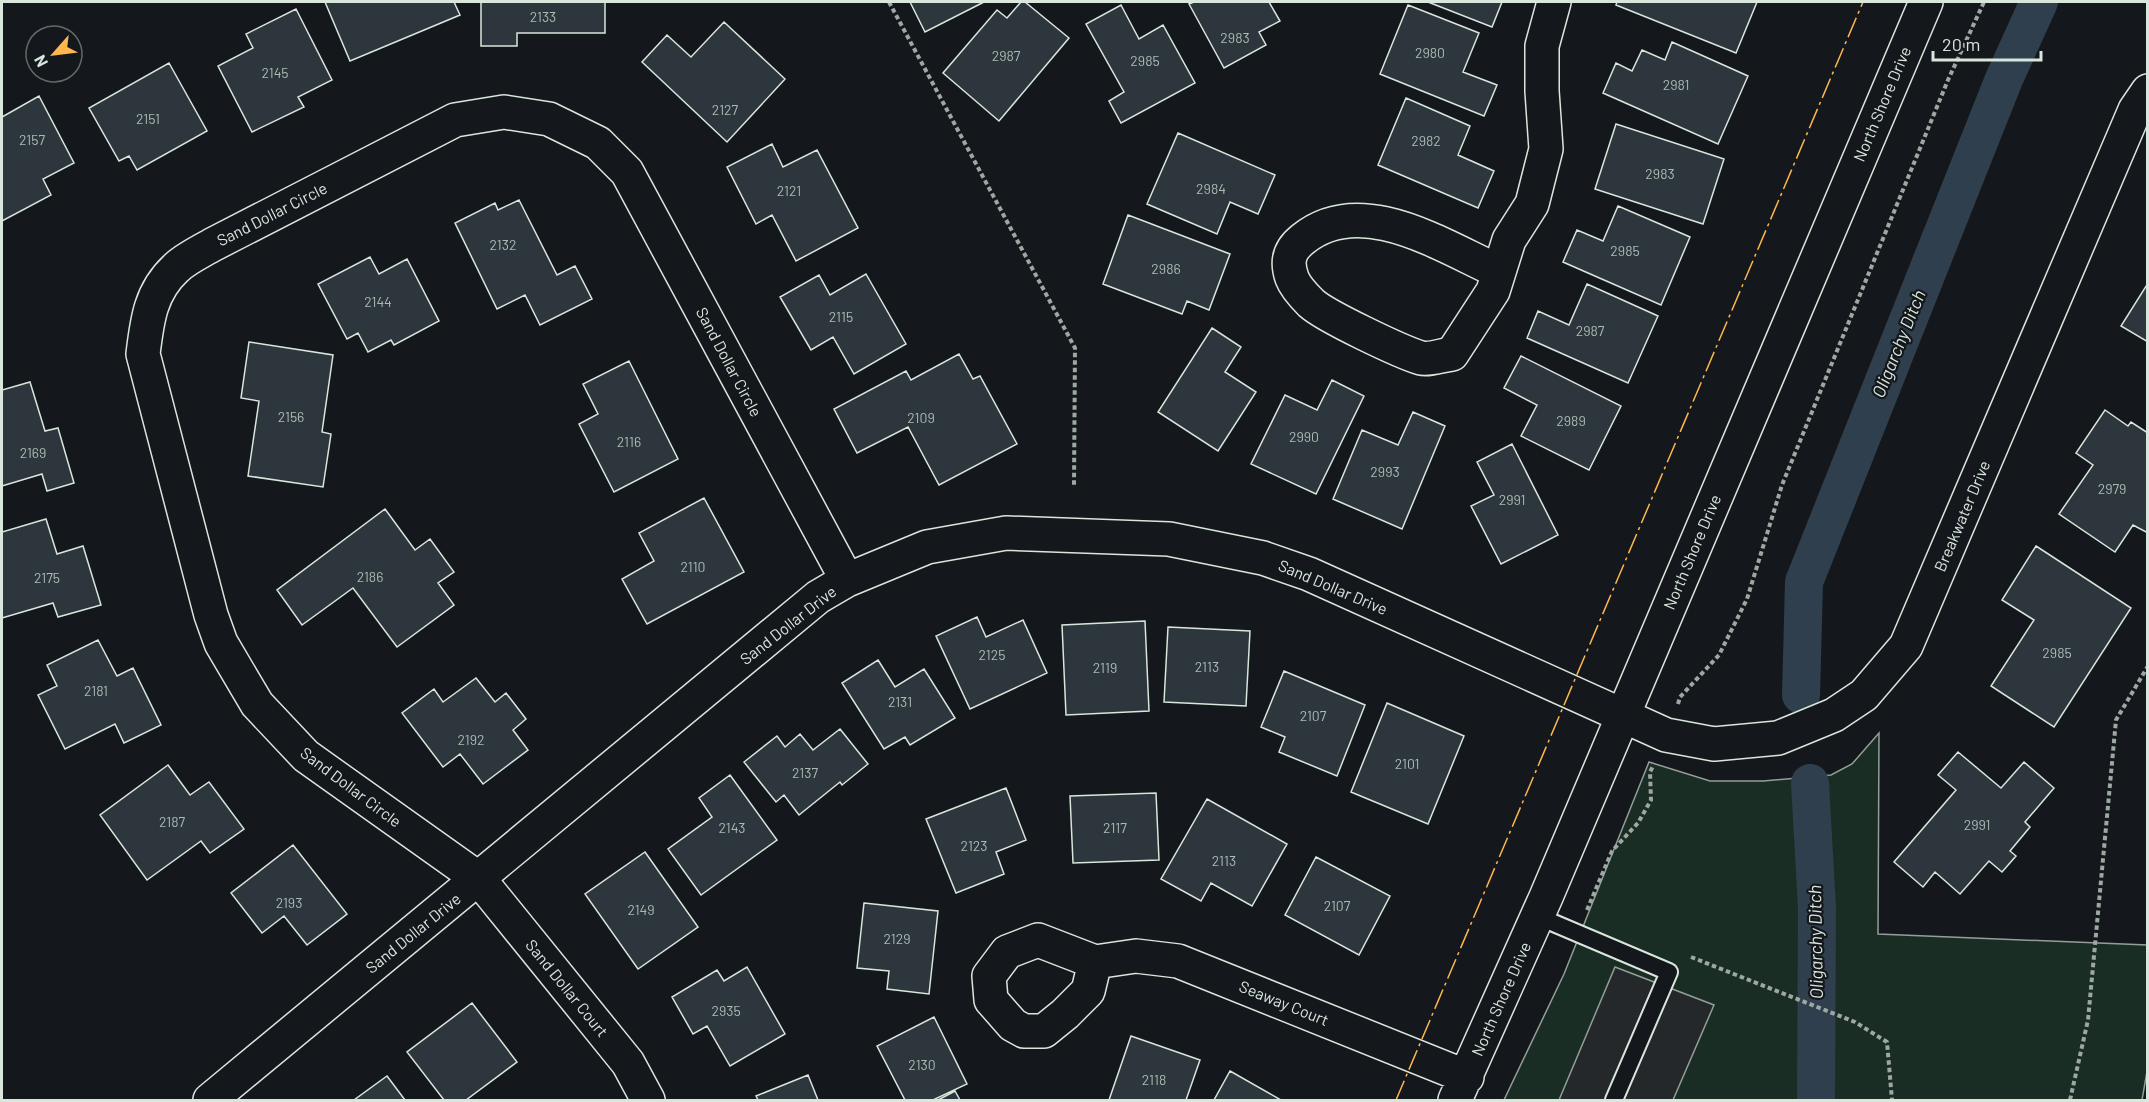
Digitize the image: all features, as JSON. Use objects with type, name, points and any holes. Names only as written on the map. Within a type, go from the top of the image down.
[{"type":"street","points":[[1498,271],[1404,229],[1365,220],[1336,222],[1314,230],[1293,247],[1288,261],[1292,281],[1312,304],[1349,325],[1423,358],[1452,354],[1493,291],[1509,240],[1532,204],[1546,149],[1542,46],[1554,2]]},
{"type":"street","name":"North Shore Drive","points":[[1461,1089],[1538,916],[1926,2]]},
{"type":"street","name":"Breakwater Drive","points":[[1622,716],[1666,735],[1714,744],[1778,738],[1834,715],[1864,695],[1906,646],[2135,110],[2148,91]]},
{"type":"street","name":"Sand Dollar Circle","points":[[479,879],[306,756],[257,704],[221,643],[211,615],[143,354],[148,312],[153,299],[176,268],[212,245],[455,120],[504,112],[549,118],[598,143],[627,172],[847,580]]},
{"type":"street","name":"Sand Dollar Drive","points":[[210,1101],[818,597],[847,580],[927,547],[1006,533],[1169,539],[1263,558],[1309,574],[1622,716]]},
{"type":"street","name":"Sand Dollar Court","points":[[479,879],[628,1064],[648,1101]]},
{"type":"street","name":"Seaway Court","points":[[1095,962],[1136,956],[1178,961],[1461,1089]]},
{"type":"lane","points":[[1538,916],[1669,972],[1614,1101]]},
{"type":"path","points":[[889,2],[1075,348],[1074,485]]},
{"type":"path","points":[[1585,913],[1612,852],[1638,823],[1651,800],[1650,772],[1680,697],[1719,655],[1747,599],[1782,485],[1948,80],[1984,2]]},
{"type":"path","points":[[2070,1101],[2088,1020],[2116,720],[2148,666]]},
{"type":"path","points":[[1793,998],[1856,1022],[1887,1042],[1892,1101]]},
{"type":"green space","points":[[1879,733],[1878,934],[2147,945],[2148,1066],[2142,1100],[1504,1100],[1564,974],[1649,762],[1710,781],[1763,781],[1831,775],[1852,764]]},
{"type":"shaded area","points":[[1615,967],[1714,1005],[1673,1100],[1559,1100]]},
{"type":"building","points":[[325,2],[454,2],[460,15],[350,61]]},
{"type":"building","points":[[481,2],[605,2],[605,33],[517,33],[517,46],[481,46]]},
{"type":"building","points":[[910,2],[984,2],[925,32]]},
{"type":"building","points":[[1021,2],[1025,2],[1069,38],[999,121],[943,73],[997,10],[1007,18]]},
{"type":"building","points":[[1194,2],[1269,2],[1280,21],[1259,32],[1266,45],[1224,68],[1189,4]]},
{"type":"building","points":[[1428,2],[1502,2],[1492,27]]},
{"type":"building","points":[[1617,2],[1757,2],[1736,53],[1616,5]]},
{"type":"building","points":[[1121,5],[1139,39],[1163,25],[1195,83],[1121,123],[1109,101],[1124,92],[1086,24]]},
{"type":"building","points":[[1408,5],[1479,33],[1463,72],[1497,85],[1484,116],[1380,74]]},
{"type":"building","points":[[296,9],[332,80],[298,97],[304,107],[252,132],[218,66],[253,48],[246,34]]},
{"type":"building","points":[[724,22],[785,79],[727,142],[642,62],[667,35],[691,57]]},
{"type":"building","points":[[1672,42],[1748,76],[1718,144],[1603,93],[1616,63],[1632,71],[1642,50],[1665,60]]},
{"type":"building","points":[[169,63],[207,131],[137,170],[129,156],[119,161],[89,108]]},
{"type":"building","points":[[39,96],[74,163],[43,179],[51,195],[2,221],[2,117]]},
{"type":"building","points":[[1406,98],[1470,126],[1458,155],[1494,171],[1478,208],[1378,165]]},
{"type":"building","points":[[1616,124],[1724,159],[1703,224],[1595,189]]},
{"type":"building","points":[[1178,133],[1275,175],[1258,214],[1230,202],[1217,234],[1147,204]]},
{"type":"building","points":[[772,144],[783,167],[817,150],[858,228],[796,261],[772,215],[756,224],[727,167]]},
{"type":"building","points":[[519,200],[557,275],[575,266],[592,299],[540,325],[525,295],[497,309],[455,223],[495,203],[498,210]]},
{"type":"building","points":[[1618,206],[1690,237],[1661,305],[1563,262],[1577,230],[1603,241]]},
{"type":"building","points":[[1128,215],[1230,254],[1209,310],[1187,301],[1182,314],[1103,284]]},
{"type":"building","points":[[370,257],[379,274],[407,259],[439,321],[394,345],[391,340],[368,352],[358,333],[347,339],[318,284]]},
{"type":"building","points":[[866,274],[906,344],[854,374],[833,337],[811,350],[780,297],[819,275],[830,295]]},
{"type":"building","points":[[2148,283],[2148,342],[2121,326]]},
{"type":"building","points":[[1587,284],[1658,316],[1628,383],[1527,338],[1538,311],[1569,325]]},
{"type":"building","points":[[1212,328],[1241,347],[1225,372],[1256,392],[1218,451],[1158,412]]},
{"type":"building","points":[[249,342],[333,355],[322,432],[331,434],[323,487],[248,476],[259,401],[241,398]]},
{"type":"building","points":[[959,354],[973,379],[980,376],[1017,444],[939,485],[908,427],[857,453],[834,409],[906,371],[911,380]]},
{"type":"building","points":[[1521,356],[1621,406],[1589,470],[1521,436],[1537,405],[1504,388]]},
{"type":"building","points":[[629,361],[678,459],[614,492],[579,424],[598,414],[583,384]]},
{"type":"building","points":[[1332,380],[1364,396],[1316,494],[1251,464],[1285,395],[1317,410]]},
{"type":"building","points":[[30,382],[45,431],[58,428],[74,483],[47,491],[42,474],[2,486],[2,390]]},
{"type":"building","points":[[2105,410],[2128,426],[2131,422],[2148,433],[2148,533],[2133,525],[2115,552],[2059,514],[2093,465],[2076,453]]},
{"type":"building","points":[[1413,412],[1445,426],[1402,529],[1333,499],[1362,430],[1398,445]]},
{"type":"building","points":[[1512,444],[1558,535],[1501,564],[1471,506],[1494,495],[1477,462]]},
{"type":"building","points":[[704,498],[744,572],[647,624],[622,579],[654,561],[639,533]]},
{"type":"building","points":[[385,509],[415,550],[430,539],[454,572],[438,583],[454,605],[397,647],[353,588],[302,625],[277,590]]},
{"type":"building","points":[[46,519],[57,554],[83,546],[101,605],[58,617],[53,603],[2,618],[2,532]]},
{"type":"building","points":[[2036,546],[2131,608],[2054,727],[1991,686],[2034,620],[2002,600]]},
{"type":"building","points":[[977,617],[986,637],[1023,620],[1047,673],[970,709],[936,636]]},
{"type":"building","points":[[1145,621],[1149,711],[1066,715],[1062,625]]},
{"type":"building","points":[[1168,627],[1250,631],[1246,706],[1164,702]]},
{"type":"building","points":[[98,640],[117,676],[133,668],[161,725],[124,743],[115,724],[65,749],[38,695],[57,686],[47,665]]},
{"type":"building","points":[[878,660],[895,687],[924,669],[955,718],[910,745],[905,737],[884,749],[842,683]]},
{"type":"building","points":[[1284,671],[1365,705],[1337,776],[1279,752],[1285,737],[1261,727]]},
{"type":"building","points":[[476,678],[495,702],[506,693],[526,719],[513,730],[528,750],[483,784],[460,754],[443,767],[402,713],[434,689],[443,702]]},
{"type":"building","points":[[1387,703],[1464,736],[1428,824],[1351,792]]},
{"type":"building","points":[[840,729],[868,764],[842,785],[840,782],[799,815],[784,795],[776,802],[744,762],[777,736],[785,747],[800,734],[813,750]]},
{"type":"building","points":[[1958,752],[2001,788],[2024,762],[2054,788],[2025,822],[2030,827],[2010,851],[2016,856],[2002,872],[1989,861],[1960,894],[1935,872],[1923,887],[1894,862],[1956,790],[1938,775]]},
{"type":"building","points":[[168,765],[190,795],[209,782],[244,829],[210,853],[201,841],[147,880],[100,815]]},
{"type":"building","points":[[730,775],[777,840],[701,895],[668,849],[712,817],[699,798]]},
{"type":"building","points":[[1006,788],[1026,840],[996,852],[1004,874],[956,893],[926,819]]},
{"type":"building","points":[[1156,793],[1159,860],[1073,863],[1070,796]]},
{"type":"building","points":[[1207,799],[1287,844],[1252,906],[1211,883],[1201,901],[1161,879]]},
{"type":"building","points":[[293,845],[347,914],[307,945],[284,916],[262,933],[231,893]]},
{"type":"building","points":[[645,852],[698,927],[638,969],[585,894]]},
{"type":"building","points":[[1316,857],[1390,896],[1359,955],[1285,915]]},
{"type":"building","points":[[864,903],[938,911],[929,994],[887,989],[889,971],[857,968]]},
{"type":"building","points":[[747,967],[785,1034],[730,1066],[707,1026],[693,1034],[672,997],[717,970],[724,981]]},
{"type":"building","points":[[472,1003],[517,1062],[466,1100],[444,1100],[407,1052]]},
{"type":"building","points":[[934,1017],[967,1084],[933,1100],[905,1100],[877,1046]]},
{"type":"building","points":[[1131,1036],[1200,1060],[1186,1100],[1109,1100]]},
{"type":"building","points":[[1230,1071],[1281,1100],[1214,1100]]},
{"type":"building","points":[[808,1075],[818,1100],[758,1100],[756,1096]]},
{"type":"building","points":[[387,1076],[405,1100],[354,1100]]},
{"type":"building","points":[[955,1091],[960,1100],[938,1100]]},
{"type":"waterway","name":"Oligarchy Ditch","points":[[1801,695],[1804,582],[2004,79],[2039,2]]},
{"type":"waterway","name":"Oligarchy Ditch","points":[[1810,783],[1817,908],[1816,1100]]},
{"type":"power","points":[[1396,1100],[1863,2]]}]
